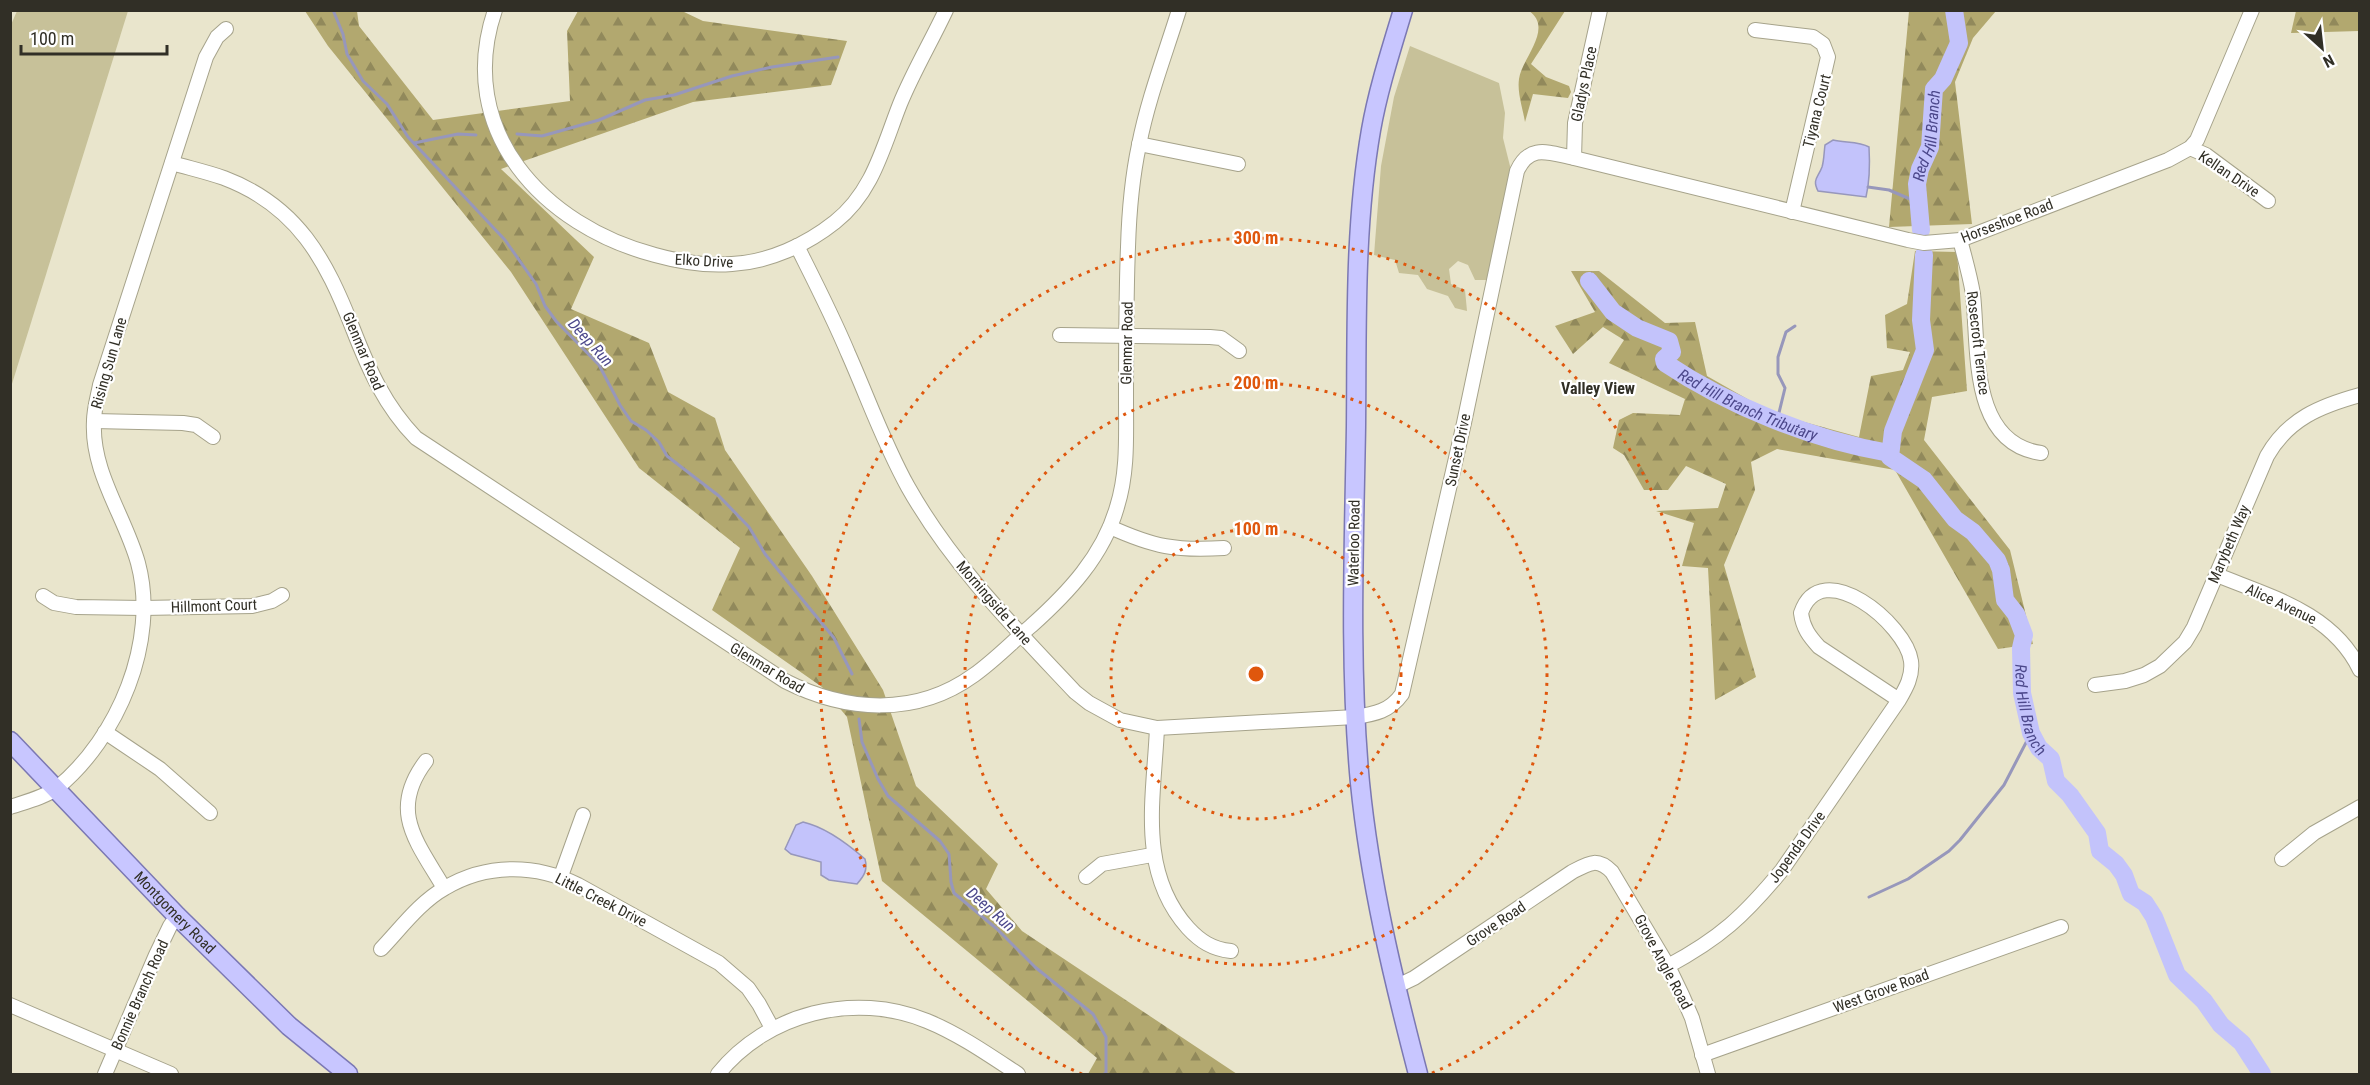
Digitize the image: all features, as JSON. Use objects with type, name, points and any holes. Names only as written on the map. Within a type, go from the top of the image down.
[{"type":"main road","name":"Waterloo Road","points":[[1403,10],[1380,88],[1371,130],[1361,215],[1358,261],[1353,602],[1355,717],[1360,783],[1372,879],[1395,987],[1418,1074]]},
{"type":"main road","name":"Montgomery Road","points":[[10,741],[177,916],[289,1026],[348,1074]]},
{"type":"street","name":"Elko Drive","points":[[495,10],[486,47],[485,72],[488,98],[494,121],[515,165],[531,184],[552,205],[595,233],[643,252],[679,261],[732,264],[754,261],[797,246],[836,221],[864,189],[876,169],[905,95],[946,10]]},
{"type":"street","name":"Glenmar Road","points":[[172,163],[224,178],[247,188],[268,201],[298,228],[326,265],[365,359],[386,402],[400,422],[416,438],[785,681],[811,694],[838,702],[882,706],[907,703],[932,696],[973,676],[1021,635],[1059,600],[1085,571],[1110,527],[1124,478],[1130,214],[1139,144],[1179,10]]},
{"type":"street","name":"Gladys Place","points":[[1574,158],[1575,123],[1600,10]]},
{"type":"street","points":[[2190,148],[2203,128],[2252,10]]},
{"type":"street","name":"Rising Sun Lane","points":[[55,789],[76,768],[115,716],[138,654],[143,586],[138,564],[98,459],[94,421],[100,385],[206,57],[217,37],[226,29]]},
{"type":"street","name":"Tiyana Court","points":[[1755,30],[1813,37],[1823,44],[1828,57],[1792,212]]},
{"type":"street","points":[[1139,144],[1238,164]]},
{"type":"street","name":"Horseshoe Road","points":[[1529,154],[1546,152],[1574,158],[1924,243],[1960,240],[2168,160],[2190,148]]},
{"type":"street","name":"Kellan Drive","points":[[2190,148],[2206,155],[2268,201]]},
{"type":"street","name":"Sunset Drive","points":[[1355,717],[1386,710],[1396,703],[1402,694],[1464,423],[1517,171],[1521,162],[1529,154]]},
{"type":"street","name":"Rosecroft Terrace","points":[[1960,240],[1972,293],[1983,396],[1991,416],[2013,445],[2041,453]]},
{"type":"street","name":"Morningside Lane","points":[[797,246],[835,323],[882,435],[908,487],[953,557],[978,589],[1089,703],[1120,720],[1157,728],[1355,717]]},
{"type":"street","points":[[1060,335],[1221,338],[1239,351]]},
{"type":"street","name":"Marybeth Way","points":[[2095,685],[2125,681],[2144,675],[2173,654],[2194,627],[2266,456],[2276,440],[2294,423],[2317,408],[2360,395]]},
{"type":"street","points":[[94,421],[183,423],[196,425],[213,437]]},
{"type":"street","points":[[1110,527],[1157,546],[1193,550],[1224,548]]},
{"type":"street","name":"Alice Avenue","points":[[2217,575],[2306,612],[2322,623],[2347,648],[2360,670]]},
{"type":"street","name":"Jopenda Drive","points":[[1668,966],[1718,936],[1739,919],[1761,896],[1782,870],[1899,700],[1907,687],[1911,661],[1907,648],[1892,626],[1851,595],[1829,589],[1811,597],[1801,613],[1811,638],[1819,646],[1899,700]]},
{"type":"street","name":"Hillmont Court","points":[[43,596],[54,603],[65,606],[143,608],[252,606],[272,601],[282,595]]},
{"type":"street","points":[[1157,728],[1152,855],[1163,890],[1183,922],[1208,945],[1219,950],[1231,951]]},
{"type":"street","points":[[105,732],[154,764],[210,813]]},
{"type":"street","points":[[426,761],[414,776],[410,787],[408,814],[416,841],[444,888]]},
{"type":"street","points":[[10,807],[55,789]]},
{"type":"street","points":[[2283,859],[2314,833],[2360,807]]},
{"type":"street","points":[[561,876],[583,815]]},
{"type":"street","points":[[1086,877],[1102,864],[1152,855]]},
{"type":"street","name":"Grove Angle Road","points":[[1597,862],[1612,872],[1668,966],[1692,1018],[1708,1074]]},
{"type":"street","name":"Grove Road","points":[[1395,987],[1414,978],[1572,873],[1597,862]]},
{"type":"street","name":"Little Creek Drive","points":[[381,949],[444,888],[465,878],[503,869],[540,870],[561,876],[719,963],[748,988],[772,1028]]},
{"type":"street","name":"Bonnie Branch Road","points":[[105,1074],[156,955],[177,916]]},
{"type":"street","name":"West Grove Road","points":[[1702,1055],[2061,927]]},
{"type":"street","points":[[10,1005],[171,1074]]},
{"type":"street","points":[[718,1074],[750,1043],[772,1028],[826,1010],[863,1007],[910,1015],[941,1027],[1018,1074]]},
{"type":"shaded area","points":[[17,11],[128,11],[11,387],[10,27]]},
{"type":"shaded area","points":[[1410,46],[1499,83],[1505,113],[1503,138],[1511,170],[1488,280],[1475,280],[1468,265],[1458,261],[1449,269],[1451,284],[1465,290],[1467,311],[1455,308],[1448,296],[1427,289],[1418,275],[1399,273],[1395,260],[1374,255],[1381,166],[1394,97]]},
{"type":"green space","points":[[305,11],[357,11],[359,26],[433,120],[570,101],[567,31],[578,11],[682,11],[703,21],[847,41],[831,85],[693,102],[501,169],[594,257],[571,309],[649,343],[668,392],[715,418],[725,450],[812,576],[883,690],[916,786],[998,864],[986,889],[1022,931],[1237,1074],[1088,1074],[1097,1058],[882,881],[847,717],[822,687],[712,610],[740,548],[639,468],[511,272],[328,46]]},
{"type":"green space","points":[[1529,11],[1565,11],[1531,64],[1546,77],[1569,86],[1571,92],[1568,98],[1533,94],[1525,122],[1519,95],[1519,79],[1538,34],[1536,18]]},
{"type":"green space","points":[[1909,11],[1996,11],[1973,38],[1955,82],[1972,224],[1889,227]]},
{"type":"green space","points":[[2296,11],[2359,11],[2359,31],[2291,33]]},
{"type":"green space","points":[[1915,251],[1957,252],[1967,391],[1932,397],[1924,440],[2010,550],[2033,644],[1998,649],[1895,470],[1777,449],[1751,462],[1755,490],[1724,565],[1756,677],[1715,700],[1708,568],[1682,566],[1694,523],[1656,511],[1718,508],[1726,484],[1686,466],[1668,490],[1644,490],[1624,455],[1613,448],[1619,420],[1633,413],[1680,415],[1685,399],[1609,363],[1624,340],[1603,327],[1573,354],[1555,326],[1595,312],[1571,271],[1599,271],[1665,323],[1695,322],[1707,376],[1772,413],[1859,437],[1871,376],[1903,370],[1910,352],[1887,348],[1885,315],[1907,304]]},
{"type":"water","points":[[1833,140],[1869,147],[1866,197],[1818,191],[1816,181],[1823,165],[1825,145]]},
{"type":"water","points":[[803,822],[828,832],[865,859],[865,873],[857,884],[829,880],[821,875],[821,862],[791,854],[785,849],[796,825]]},
{"type":"waterway","name":"Deep Run","points":[[333,10],[343,34],[347,54],[363,81],[387,104],[408,137],[505,240],[536,284],[545,306],[556,321],[599,365],[631,421],[646,430],[659,442],[667,456],[719,496],[749,527],[765,554],[834,638],[852,674]]},
{"type":"waterway","name":"Red Hill Branch","points":[[1921,230],[1917,184],[1920,169],[1930,147],[1934,89],[1943,79],[1959,43],[1954,10]]},
{"type":"waterway","points":[[517,134],[542,136],[599,120],[645,100],[674,95],[732,76],[772,67],[838,57]]},
{"type":"waterway","points":[[414,143],[458,134],[476,135]]},
{"type":"waterway","points":[[1868,187],[1889,190],[1917,200]]},
{"type":"waterway","name":"Red Hill Branch","points":[[1924,255],[1921,320],[1925,350],[1893,431],[1890,457],[1924,480],[1955,519],[1973,532],[1997,560],[2001,570],[2005,600],[2016,614],[2024,635],[2021,648],[2022,693],[2031,733],[2039,748],[2051,759],[2056,781],[2070,795],[2097,833],[2100,851],[2116,864],[2124,875],[2131,894],[2145,903],[2154,917],[2177,975],[2204,1001],[2221,1025],[2242,1043],[2262,1074]]},
{"type":"waterway","name":"Red Hill Branch Tributary","points":[[1589,281],[1613,312],[1637,328],[1669,341],[1672,352],[1664,359],[1665,363],[1690,379],[1772,419],[1831,440],[1889,453]]},
{"type":"waterway","points":[[1777,421],[1785,388],[1778,374],[1778,357],[1786,332],[1795,326]]},
{"type":"waterway","name":"Deep Run","points":[[859,719],[862,742],[888,796],[940,841],[949,854],[954,893],[997,929],[1035,967],[1093,1014],[1106,1037],[1106,1073],[1104,1074]]},
{"type":"waterway","points":[[1869,897],[1908,879],[1949,851],[1960,840],[2004,785],[2031,733]]},
{"type":"district","name":"Valley View","points":[[1598,388]]}]
